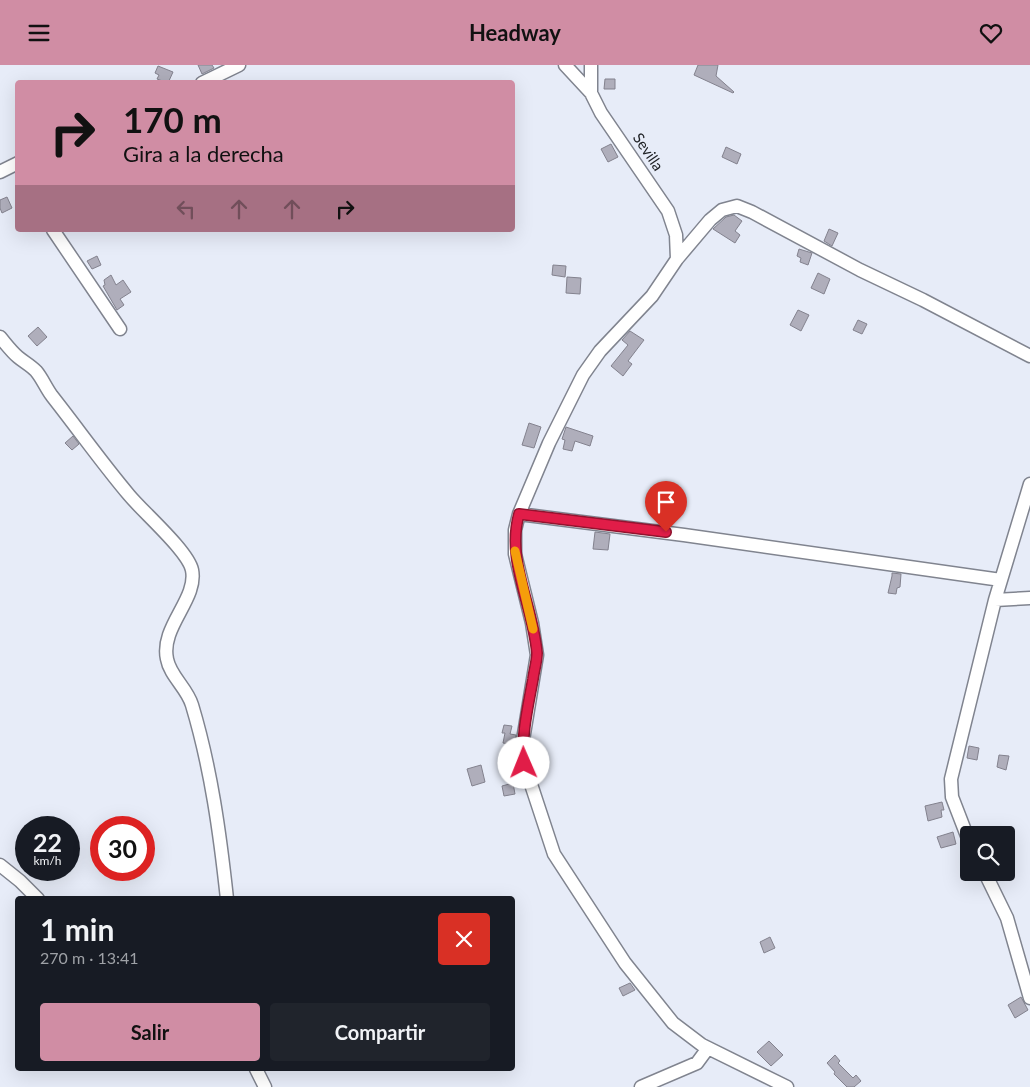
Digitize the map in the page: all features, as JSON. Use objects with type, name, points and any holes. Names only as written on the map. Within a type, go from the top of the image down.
[{"type":"street","points":[[208,80],[239,65]]},
{"type":"street","points":[[565,65],[591,93]]},
{"type":"street","name":"Sevilla","points":[[591,65],[591,93],[601,113],[668,211],[676,235],[677,259]]},
{"type":"street","points":[[787,1087],[708,1048],[673,1023],[625,963],[554,854],[524,763],[522,745],[537,655],[532,623],[515,554],[514,530],[519,514],[548,443],[583,375],[600,351],[652,296],[677,259],[710,220],[722,210],[737,207],[752,212],[860,270],[931,304],[1030,356]]},
{"type":"street","points":[[53,232],[120,329]]},
{"type":"street","points":[[0,337],[19,358],[37,372],[50,394],[129,495],[188,559],[192,570],[192,581],[189,592],[174,620],[168,637],[167,660],[191,700],[200,730],[216,813],[227,896]]},
{"type":"street","points":[[963,826],[952,797],[951,779],[1001,580],[1030,484]]},
{"type":"street","points":[[519,514],[684,535],[1001,580]]},
{"type":"street","points":[[996,599],[1030,598]]},
{"type":"street","points":[[0,865],[35,896]]},
{"type":"street","points":[[989,881],[1007,918],[1030,998]]},
{"type":"street","points":[[641,1087],[697,1063],[708,1048]]},
{"type":"street","points":[[257,1071],[265,1087]]},
{"type":"building","points":[[198,65],[212,65],[214,68],[202,74]]},
{"type":"building","points":[[698,65],[718,65],[716,76],[734,92],[694,75]]},
{"type":"building","points":[[158,66],[173,72],[169,80],[157,79],[159,75],[155,73]]},
{"type":"building","points":[[605,79],[615,79],[615,89],[604,89]]},
{"type":"building","points":[[611,144],[618,157],[608,162],[601,149]]},
{"type":"building","points":[[726,147],[741,154],[737,164],[722,157]]},
{"type":"building","points":[[7,197],[12,208],[2,213],[0,200]]},
{"type":"building","points":[[734,215],[742,221],[735,231],[740,235],[735,243],[713,229],[726,217]]},
{"type":"building","points":[[829,229],[838,233],[832,246],[824,241]]},
{"type":"building","points":[[799,249],[812,253],[808,265],[800,262],[801,258],[797,256]]},
{"type":"building","points":[[97,256],[101,265],[92,269],[87,261]]},
{"type":"building","points":[[553,265],[566,266],[565,277],[552,275]]},
{"type":"building","points":[[818,273],[830,279],[824,294],[811,288]]},
{"type":"building","points":[[111,275],[116,285],[123,280],[131,292],[120,299],[124,305],[117,310],[103,286],[105,285],[104,280]]},
{"type":"building","points":[[567,277],[581,278],[580,294],[566,293]]},
{"type":"building","points":[[798,310],[809,315],[801,331],[790,325]]},
{"type":"building","points":[[858,320],[867,324],[862,334],[853,330]]},
{"type":"building","points":[[38,327],[47,337],[37,346],[28,336]]},
{"type":"building","points":[[630,331],[644,340],[628,361],[632,364],[623,376],[611,366],[628,345],[622,340]]},
{"type":"building","points":[[529,423],[541,427],[534,448],[522,445]]},
{"type":"building","points":[[566,427],[593,436],[590,446],[575,441],[572,451],[563,449],[565,440],[562,439]]},
{"type":"building","points":[[73,436],[79,444],[72,450],[65,443]]},
{"type":"building","points":[[595,532],[610,534],[608,550],[593,549]]},
{"type":"building","points":[[892,573],[901,574],[900,587],[897,588],[896,594],[888,593]]},
{"type":"building","points":[[504,725],[512,726],[510,734],[516,735],[514,745],[503,743],[505,733],[502,733]]},
{"type":"building","points":[[969,746],[979,748],[977,760],[967,758]]},
{"type":"building","points":[[999,755],[1009,756],[1006,770],[997,767]]},
{"type":"building","points":[[481,765],[485,782],[472,786],[467,769]]},
{"type":"building","points":[[513,783],[515,794],[504,796],[502,786]]},
{"type":"building","points":[[942,802],[944,810],[941,810],[942,817],[928,821],[925,806]]},
{"type":"building","points":[[953,832],[956,844],[941,848],[937,837]]},
{"type":"building","points":[[770,937],[775,948],[764,953],[760,942]]},
{"type":"building","points":[[630,983],[635,990],[623,996],[619,988]]},
{"type":"building","points":[[1021,997],[1028,1010],[1015,1018],[1008,1005]]},
{"type":"building","points":[[769,1041],[783,1055],[771,1066],[757,1052]]},
{"type":"building","points":[[835,1055],[840,1061],[838,1063],[853,1078],[856,1075],[861,1081],[854,1087],[847,1087],[834,1074],[835,1072],[827,1063]]},
{"type":"slow traffic","points":[[515,551],[533,629]]},
{"type":"route","points":[[524,763],[522,745],[537,655],[532,623],[515,554],[514,530],[519,514],[666,532]]}]
